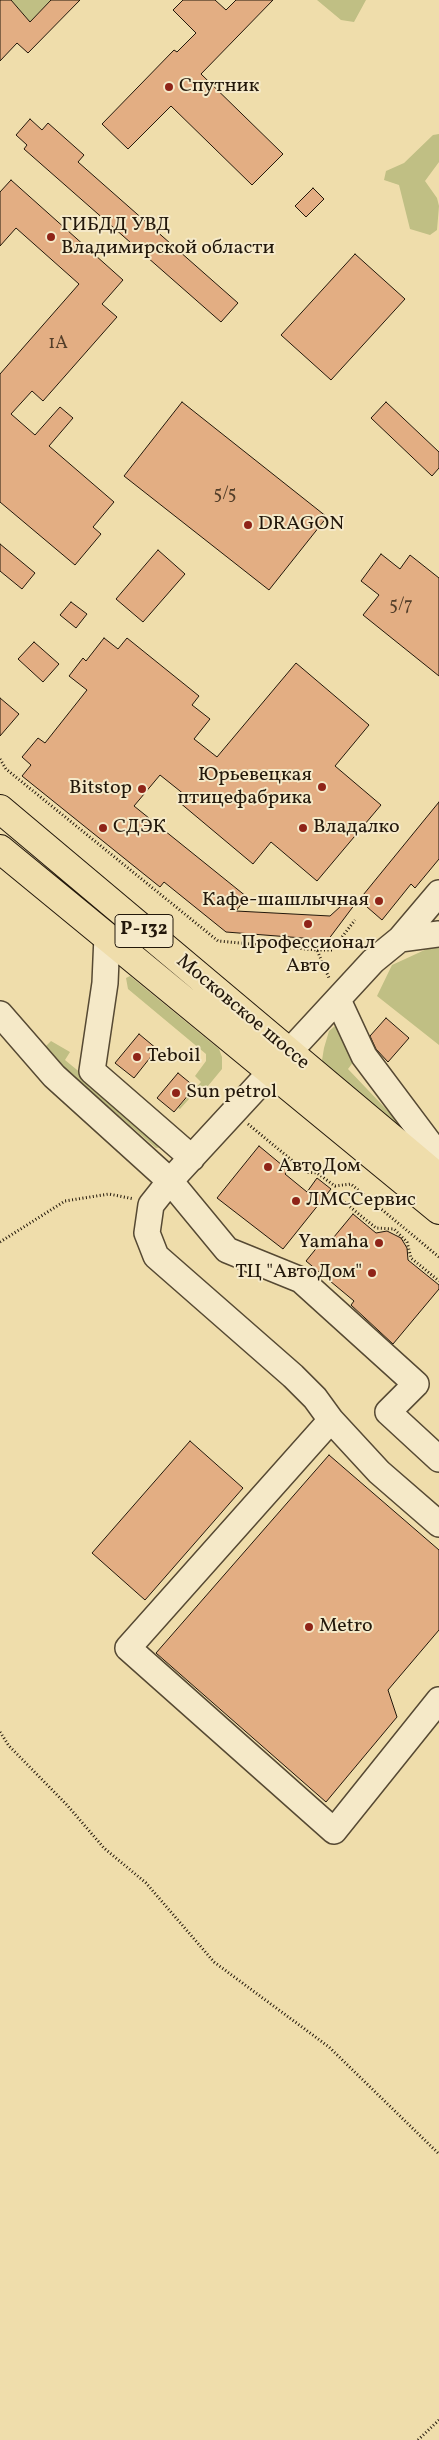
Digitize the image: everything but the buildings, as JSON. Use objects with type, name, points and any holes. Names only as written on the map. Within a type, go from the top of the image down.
[{"type":"highway","name":"Московское шоссе","points":[[0,809],[439,1178]]},
{"type":"highway","name":"Московское шоссе","points":[[0,849],[439,1210]]},
{"type":"street","points":[[439,893],[400,939],[373,961],[170,1181],[151,1205],[147,1233],[156,1256],[293,1376],[315,1398],[331,1420],[379,1472],[439,1524]]},
{"type":"street","points":[[400,939],[439,934]]},
{"type":"street","points":[[107,936],[105,982],[92,1071],[192,1158]]},
{"type":"street","points":[[338,1000],[364,1056],[439,1156]]},
{"type":"street","points":[[0,1014],[54,1076],[170,1181],[228,1250],[301,1280],[416,1384],[388,1412],[439,1459]]},
{"type":"street","points":[[331,1420],[128,1648],[334,1831],[439,1700]]},
{"type":"path","points":[[0,759],[6,769],[218,941],[332,950],[355,920]]},
{"type":"path","points":[[317,950],[338,1000]]},
{"type":"path","points":[[234,1112],[306,1172],[317,1173],[335,1186],[351,1184],[439,1257]]},
{"type":"path","points":[[0,1242],[65,1201],[109,1194],[151,1205]]},
{"type":"path","points":[[339,1198],[376,1228],[387,1228],[399,1233],[407,1242],[411,1258],[439,1282]]},
{"type":"path","points":[[399,1233],[404,1228]]},
{"type":"path","points":[[0,1732],[9,1746],[67,1805],[104,1848],[146,1883],[214,1962],[329,2047],[439,2154]]},
{"type":"path","points":[[418,2440],[439,2420]]},
{"type":"shaded area","points":[[11,0],[51,0],[30,22]]},
{"type":"shaded area","points":[[317,0],[366,0],[354,22],[341,20]]},
{"type":"shaded area","points":[[439,134],[439,162],[425,181],[437,198],[439,206],[437,230],[430,235],[410,229],[399,185],[384,180],[386,171],[404,163],[433,135]]},
{"type":"shaded area","points":[[439,937],[439,1045],[377,996],[392,965],[429,948]]},
{"type":"shaded area","points":[[130,976],[219,1049],[222,1057],[222,1069],[208,1086],[199,1088],[180,1109],[178,1108],[201,1082],[195,1076],[206,1061],[206,1054],[128,989],[126,978]]},
{"type":"shaded area","points":[[335,1026],[343,1028],[357,1057],[348,1069],[424,1149],[327,1072],[322,1060],[324,1048],[329,1031]]},
{"type":"shaded area","points":[[51,1041],[70,1052],[65,1060],[162,1140],[163,1147],[156,1148],[63,1067],[45,1047]]},
{"type":"place","name":"Спутник","points":[[169,87]]},
{"type":"place","name":"ГИБДД УВД Владимирской области","points":[[51,237]]},
{"type":"place","name":"DRAGON","points":[[248,525]]},
{"type":"place","name":"Юрьевецкая птицефабрика","points":[[322,787]]},
{"type":"place","name":"Bitstop","points":[[142,789]]},
{"type":"place","name":"СДЭК","points":[[103,828]]},
{"type":"place","name":"Владалко","points":[[303,828]]},
{"type":"place","name":"Кафе-шашлычная","points":[[379,901]]},
{"type":"place","name":"Профессионал Авто","points":[[308,924]]},
{"type":"place","name":"Teboil","points":[[137,1057]]},
{"type":"place","name":"Sun petrol","points":[[176,1093]]},
{"type":"place","name":"АвтоДом","points":[[268,1167]]},
{"type":"place","name":"ЛМССервис","points":[[296,1201]]},
{"type":"place","name":"Yamaha","points":[[379,1243]]},
{"type":"place","name":"ТЦ \"АвтоДом\"","points":[[372,1273]]},
{"type":"place","name":"Metro","points":[[309,1627]]}]
